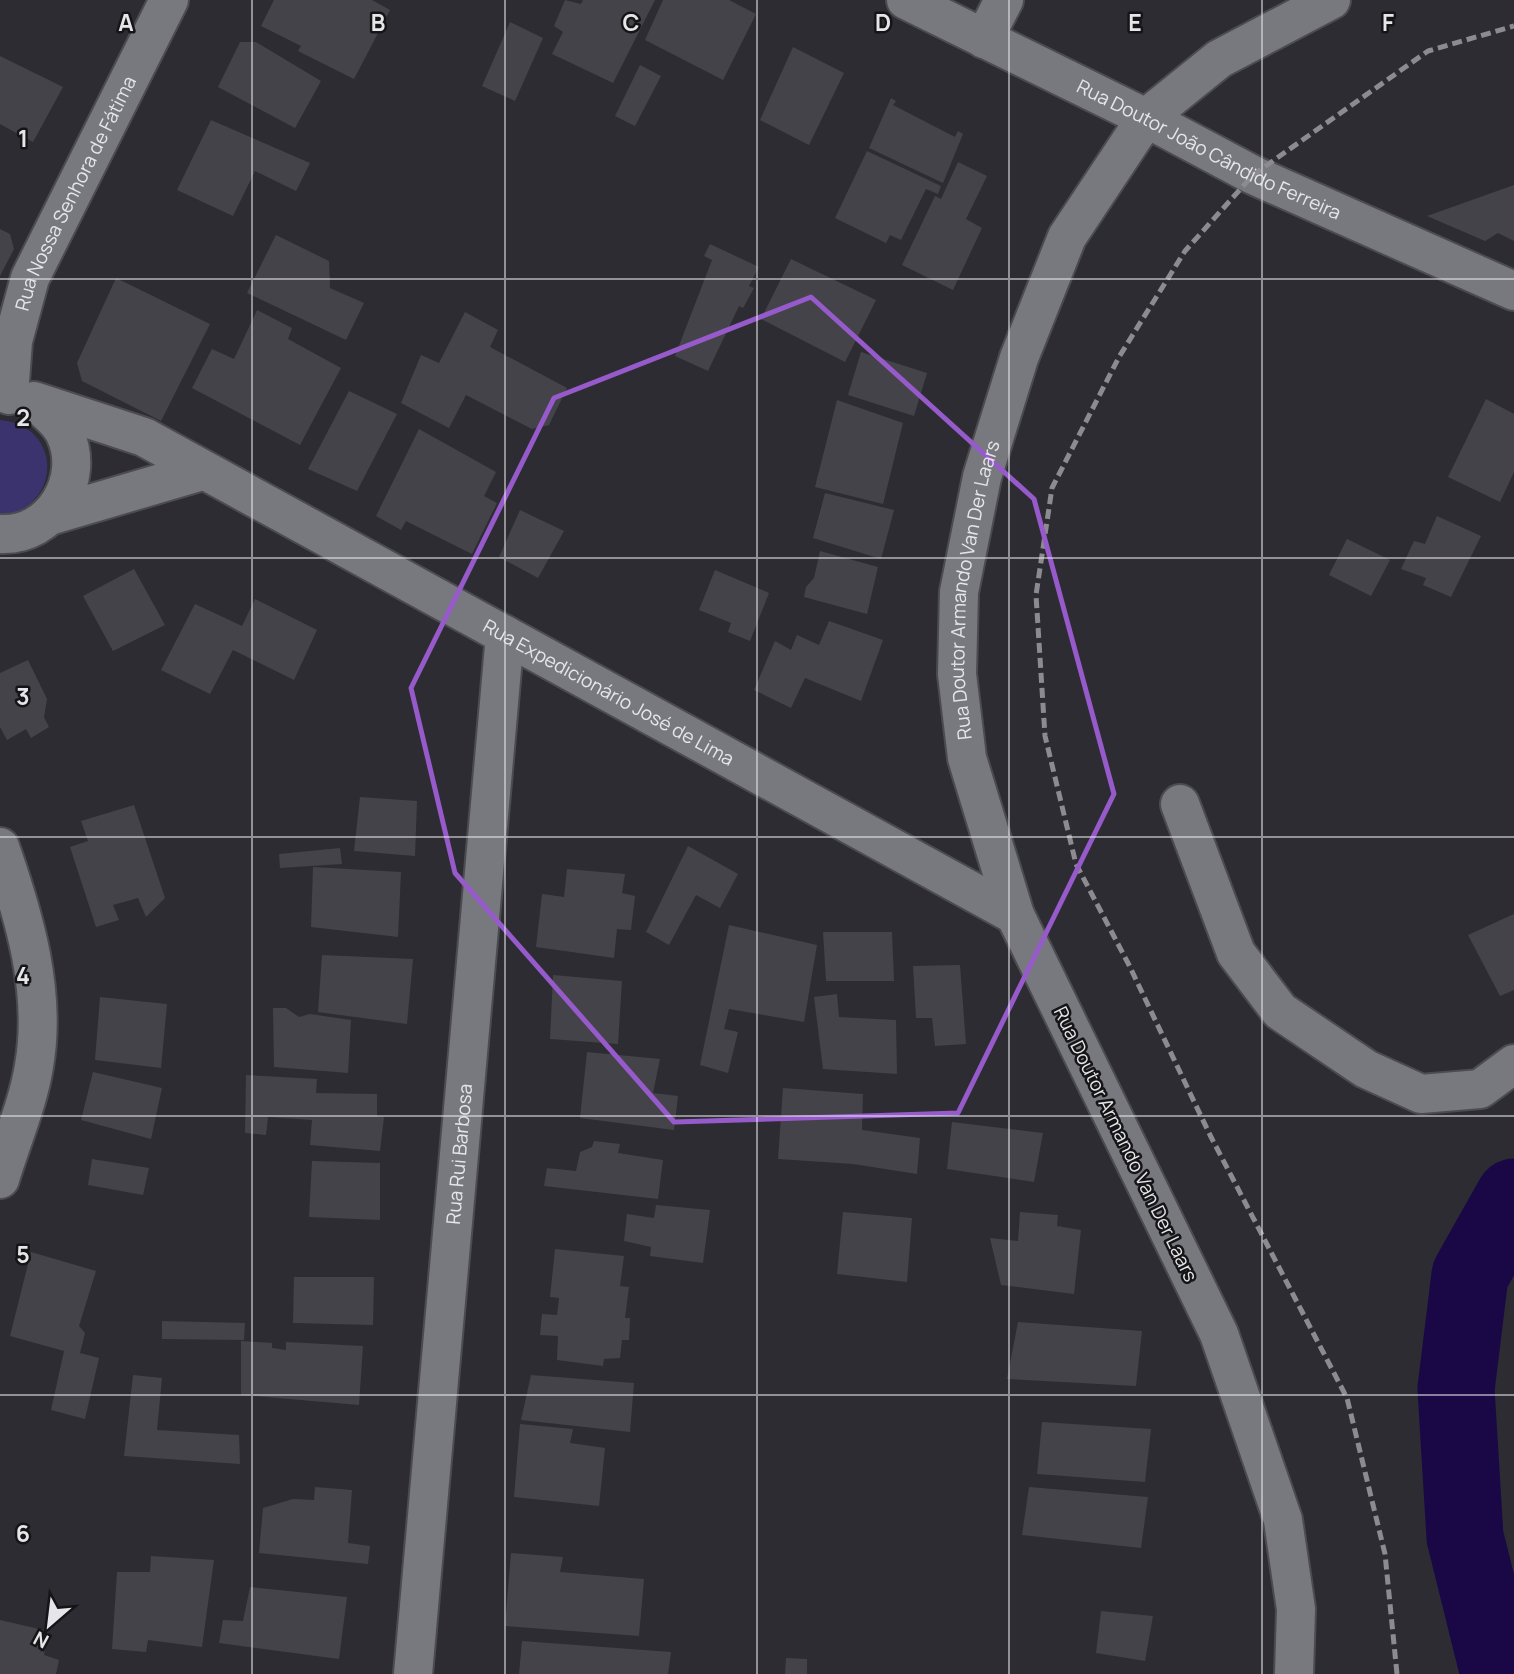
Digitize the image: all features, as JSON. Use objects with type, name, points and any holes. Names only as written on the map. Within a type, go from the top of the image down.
[{"type":"street","name":"Rua Nossa Senhora de Fátima","points":[[9,396],[13,341],[30,278],[169,0]]},
{"type":"street","name":"Rua Doutor João Cândido Ferreira","points":[[906,0],[1146,118],[1254,175],[1514,291]]},
{"type":"street","points":[[984,39],[1004,0]]},
{"type":"street","name":"Rua Doutor Armando Van Der Laars","points":[[1294,1674],[1296,1609],[1283,1520],[1219,1334],[1015,915],[967,758],[957,674],[960,592],[982,477],[1019,358],[1068,237],[1146,118],[1219,60],[1331,0]]},
{"type":"street","name":"Rua Expedicionário José de Lima","points":[[9,396],[144,437],[1015,915]]},
{"type":"street","points":[[0,555],[67,488],[71,455],[65,433],[9,396]]},
{"type":"street","points":[[27,526],[202,471]]},
{"type":"street","name":"Rua Rui Barbosa","points":[[413,1674],[505,635]]},
{"type":"street","points":[[1181,804],[1236,953],[1280,1011],[1366,1069],[1421,1094],[1480,1089],[1514,1064]]},
{"type":"street","points":[[0,847],[18,898],[38,990],[34,1066],[0,1179]]},
{"type":"highlighted area","points":[[811,297],[1034,499],[1114,794],[958,1113],[674,1122],[455,873],[411,688],[554,398]]},
{"type":"shaded area","points":[[0,420],[20,425],[35,435],[44,449],[47,465],[45,482],[36,497],[21,510],[0,519]]},
{"type":"building","points":[[274,0],[372,0],[390,10],[354,79],[298,51],[301,46],[261,26]]},
{"type":"building","points":[[565,0],[581,4],[583,0],[655,0],[613,83],[552,54],[563,32],[554,26]]},
{"type":"building","points":[[663,0],[729,0],[756,14],[723,80],[645,40]]},
{"type":"building","points":[[510,22],[543,38],[515,101],[482,86]]},
{"type":"building","points":[[240,42],[256,42],[321,81],[295,128],[218,87]]},
{"type":"building","points":[[793,47],[844,73],[809,145],[760,120]]},
{"type":"building","points":[[0,56],[63,87],[33,142],[0,124]]},
{"type":"building","points":[[640,65],[661,76],[635,126],[615,116]]},
{"type":"building","points":[[891,98],[896,101],[893,105],[955,137],[958,131],[963,134],[943,183],[869,148]]},
{"type":"building","points":[[211,120],[310,163],[296,191],[255,171],[233,216],[177,190]]},
{"type":"building","points":[[867,151],[941,186],[938,194],[926,189],[901,240],[890,235],[886,243],[835,218]]},
{"type":"building","points":[[958,162],[987,176],[966,219],[982,228],[953,290],[902,265],[935,196],[941,199]]},
{"type":"building","points":[[1514,185],[1514,241],[1498,233],[1485,241],[1427,216]]},
{"type":"building","points":[[0,229],[10,234],[14,249],[0,276]]},
{"type":"building","points":[[276,235],[329,261],[330,288],[364,303],[346,340],[247,293]]},
{"type":"building","points":[[710,244],[759,267],[749,286],[754,288],[743,308],[739,306],[708,371],[675,356],[712,260],[704,256]]},
{"type":"building","points":[[791,259],[876,300],[845,362],[761,319]]},
{"type":"building","points":[[116,278],[210,324],[161,421],[82,381],[77,363]]},
{"type":"building","points":[[257,310],[292,328],[288,339],[341,368],[300,445],[192,388],[212,349],[234,359]]},
{"type":"building","points":[[465,312],[498,330],[490,347],[567,388],[549,425],[532,429],[466,395],[449,428],[401,403],[421,355],[439,363]]},
{"type":"building","points":[[861,352],[927,373],[914,416],[848,395]]},
{"type":"building","points":[[349,391],[397,414],[357,491],[308,469]]},
{"type":"building","points":[[1486,399],[1514,414],[1514,472],[1500,502],[1448,477]]},
{"type":"building","points":[[837,400],[903,423],[883,504],[815,487]]},
{"type":"building","points":[[419,429],[496,472],[484,496],[497,503],[472,554],[406,521],[401,530],[376,516]]},
{"type":"building","points":[[825,493],[894,510],[881,559],[813,538]]},
{"type":"building","points":[[520,510],[564,531],[538,578],[499,557]]},
{"type":"building","points":[[1437,516],[1481,536],[1451,597],[1423,585],[1426,578],[1401,569],[1414,541],[1425,544]]},
{"type":"building","points":[[1347,539],[1390,560],[1371,596],[1329,575]]},
{"type":"building","points":[[820,551],[878,567],[867,614],[804,597],[806,587],[814,578]]},
{"type":"building","points":[[134,569],[165,625],[113,651],[83,596]]},
{"type":"building","points":[[715,570],[769,593],[750,641],[728,632],[731,623],[699,610]]},
{"type":"building","points":[[255,599],[317,630],[294,680],[233,650],[210,694],[161,670],[195,604],[242,626]]},
{"type":"building","points":[[829,621],[883,640],[861,701],[805,678],[791,708],[754,690],[775,641],[791,650],[797,635],[819,645]]},
{"type":"building","points":[[28,660],[47,699],[44,717],[49,727],[31,738],[26,729],[7,740],[0,727],[0,673]]},
{"type":"building","points":[[360,797],[417,801],[415,856],[354,851]]},
{"type":"building","points":[[134,805],[165,898],[146,917],[138,898],[113,905],[119,920],[96,927],[70,847],[88,841],[81,821]]},
{"type":"building","points":[[688,846],[738,874],[720,908],[696,895],[669,945],[646,932]]},
{"type":"building","points":[[340,848],[342,864],[280,868],[279,854]]},
{"type":"building","points":[[313,867],[401,872],[398,937],[311,927]]},
{"type":"building","points":[[567,869],[625,874],[622,893],[635,896],[631,930],[617,929],[614,958],[536,947],[542,894],[564,897]]},
{"type":"building","points":[[1514,914],[1514,990],[1500,996],[1468,935]]},
{"type":"building","points":[[729,925],[817,945],[804,1022],[729,1009],[724,1029],[738,1032],[728,1073],[700,1065]]},
{"type":"building","points":[[823,932],[892,932],[894,981],[826,981]]},
{"type":"building","points":[[322,955],[413,959],[407,1024],[318,1012]]},
{"type":"building","points":[[960,965],[966,1044],[935,1046],[932,1018],[916,1018],[913,966]]},
{"type":"building","points":[[553,975],[622,981],[618,1044],[550,1039]]},
{"type":"building","points":[[837,994],[839,1017],[896,1020],[897,1074],[823,1069],[814,997]]},
{"type":"building","points":[[100,997],[167,1004],[161,1068],[95,1060]]},
{"type":"building","points":[[273,1008],[286,1008],[299,1017],[310,1014],[351,1020],[348,1073],[274,1067]]},
{"type":"building","points":[[587,1052],[660,1059],[653,1093],[678,1096],[674,1130],[580,1118]]},
{"type":"building","points":[[93,1072],[162,1088],[151,1139],[81,1120]]},
{"type":"building","points":[[246,1075],[317,1079],[316,1093],[377,1094],[377,1116],[384,1117],[380,1151],[310,1145],[312,1120],[268,1117],[266,1135],[245,1133]]},
{"type":"building","points":[[783,1088],[863,1094],[862,1130],[920,1138],[917,1174],[853,1164],[778,1159]]},
{"type":"building","points":[[952,1122],[1043,1133],[1034,1182],[947,1169]]},
{"type":"building","points":[[594,1141],[620,1144],[618,1153],[663,1160],[658,1199],[544,1186],[547,1168],[576,1171],[580,1152],[592,1147]]},
{"type":"building","points":[[92,1159],[149,1168],[143,1195],[88,1185]]},
{"type":"building","points":[[312,1161],[380,1163],[380,1220],[309,1217]]},
{"type":"building","points":[[656,1205],[710,1210],[703,1263],[650,1256],[651,1247],[624,1241],[627,1214],[654,1218]]},
{"type":"building","points":[[843,1212],[912,1218],[907,1282],[837,1274]]},
{"type":"building","points":[[1020,1212],[1058,1215],[1057,1226],[1081,1230],[1074,1294],[1001,1285],[990,1238],[1018,1241]]},
{"type":"building","points":[[555,1249],[624,1256],[620,1286],[629,1287],[625,1318],[630,1318],[629,1340],[622,1340],[620,1358],[604,1359],[603,1366],[557,1360],[558,1336],[540,1335],[542,1314],[557,1315],[559,1298],[550,1297]]},
{"type":"building","points":[[31,1252],[96,1271],[79,1326],[85,1333],[80,1353],[99,1358],[85,1419],[51,1410],[64,1351],[10,1336]]},
{"type":"building","points":[[294,1277],[374,1277],[373,1325],[293,1323]]},
{"type":"building","points":[[162,1321],[245,1323],[244,1340],[162,1339]]},
{"type":"building","points":[[1018,1322],[1142,1331],[1136,1386],[1007,1379]]},
{"type":"building","points":[[241,1341],[272,1343],[272,1348],[286,1350],[286,1342],[363,1346],[359,1405],[241,1395]]},
{"type":"building","points":[[133,1375],[162,1378],[157,1430],[239,1435],[240,1464],[124,1456]]},
{"type":"building","points":[[531,1375],[634,1383],[630,1432],[521,1420]]},
{"type":"building","points":[[1042,1422],[1151,1429],[1145,1482],[1037,1474]]},
{"type":"building","points":[[520,1424],[573,1429],[570,1443],[605,1448],[599,1506],[514,1497]]},
{"type":"building","points":[[315,1487],[352,1490],[348,1543],[370,1546],[368,1564],[259,1553],[263,1508],[293,1499],[314,1500]]},
{"type":"building","points":[[1029,1487],[1148,1497],[1141,1548],[1022,1535]]},
{"type":"building","points":[[511,1553],[563,1557],[560,1572],[644,1579],[639,1636],[505,1626]]},
{"type":"building","points":[[151,1556],[214,1560],[202,1647],[148,1640],[146,1652],[112,1649],[117,1572],[150,1572]]},
{"type":"building","points":[[250,1587],[347,1597],[339,1659],[219,1643],[223,1620],[243,1621]]},
{"type":"building","points":[[1101,1611],[1153,1616],[1145,1661],[1096,1653]]},
{"type":"building","points":[[0,1620],[48,1631],[44,1655],[59,1660],[56,1674],[0,1674]]},
{"type":"building","points":[[522,1641],[671,1652],[668,1674],[519,1674]]},
{"type":"building","points":[[786,1658],[807,1659],[807,1674],[785,1674]]},
{"type":"waterway","points":[[1499,1674],[1465,1537],[1456,1389],[1470,1275],[1514,1197]]},
{"type":"railway","points":[[1397,1674],[1385,1554],[1347,1398],[1210,1135],[1129,965],[1076,864],[1045,736],[1036,595],[1052,488],[1119,357],[1185,251],[1253,175],[1428,51],[1514,26]]}]
